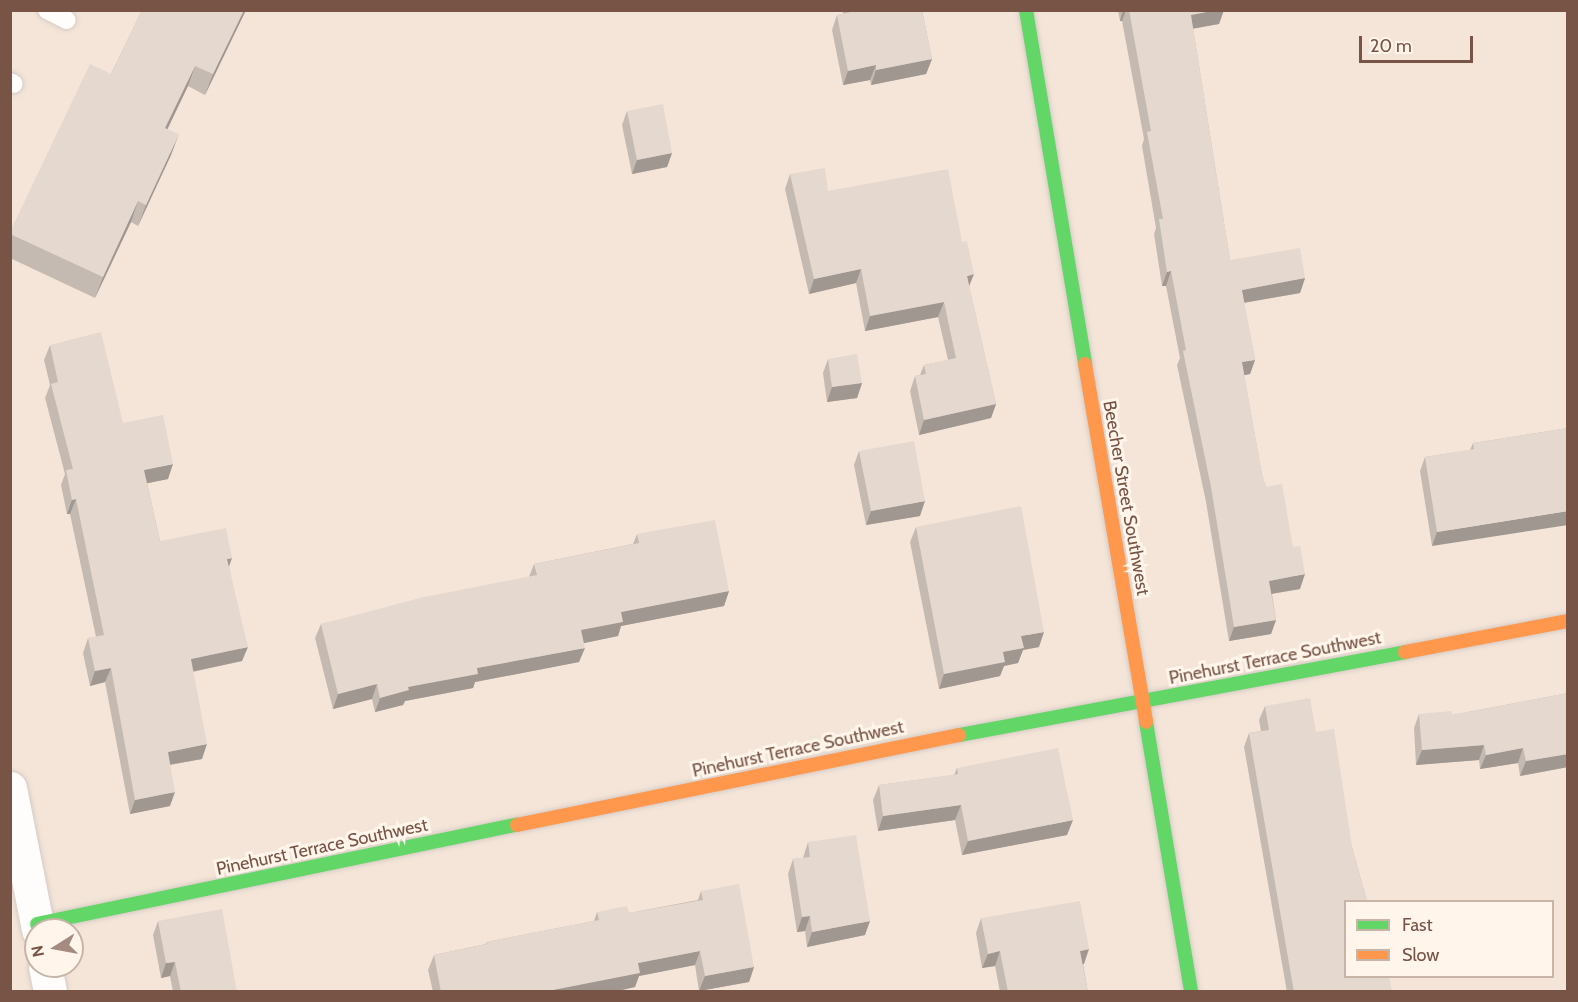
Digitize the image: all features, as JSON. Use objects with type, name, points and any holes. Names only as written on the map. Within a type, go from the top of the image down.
[{"type":"street","name":"Beecher Street Southwest","points":[[1026,10],[1191,992]]},
{"type":"street","name":"Pinehurst Terrace Southwest","points":[[81,918],[1044,717],[1142,702],[1568,621]]},
{"type":"street","points":[[10,788],[36,918]]},
{"type":"lane","points":[[47,10],[67,20]]},
{"type":"shaded area","points":[[10,11],[1567,11],[1567,991],[11,991]]},
{"type":"building","points":[[142,10],[244,10],[213,74],[195,66],[165,128],[179,134],[146,205],[138,201],[103,277],[10,234],[10,232],[90,64],[111,74]]},
{"type":"building","points":[[850,10],[922,10],[932,59],[876,70],[876,65],[848,71],[837,15],[851,12]]},
{"type":"building","points":[[1129,10],[1217,10],[1191,15],[1230,260],[1300,248],[1305,278],[1242,290],[1255,360],[1242,362],[1262,475],[1266,487],[1282,484],[1293,547],[1300,546],[1305,574],[1269,581],[1276,620],[1234,627],[1211,487],[1183,351],[1186,350],[1171,271],[1167,272],[1159,219],[1163,219],[1147,132],[1151,131]]},
{"type":"building","points":[[663,104],[672,153],[637,160],[627,111]]},
{"type":"building","points":[[825,168],[828,191],[948,169],[962,242],[967,241],[974,274],[967,276],[996,404],[924,420],[915,376],[926,374],[924,365],[956,358],[944,302],[870,316],[861,269],[814,279],[790,174]]},
{"type":"building","points":[[101,332],[123,423],[163,415],[173,464],[144,470],[160,541],[226,528],[232,558],[227,559],[248,647],[191,659],[207,744],[168,752],[175,792],[135,800],[111,668],[95,671],[88,638],[104,635],[76,499],[72,500],[66,470],[73,469],[51,384],[58,382],[50,345]]},
{"type":"building","points":[[857,354],[862,383],[832,387],[828,359]]},
{"type":"building","points":[[1568,428],[1568,511],[1437,532],[1425,457],[1474,449],[1473,443]]},
{"type":"building","points":[[914,441],[925,501],[871,511],[859,451]]},
{"type":"building","points":[[1021,506],[1044,632],[1021,636],[1024,648],[1003,652],[1005,662],[944,674],[916,527]]},
{"type":"building","points":[[715,520],[729,591],[621,612],[623,622],[581,630],[585,648],[477,668],[478,674],[408,687],[409,690],[380,698],[377,684],[338,694],[321,624],[424,597],[537,575],[534,564],[639,543],[637,534]]},
{"type":"building","points":[[1568,693],[1568,754],[1526,761],[1523,748],[1486,755],[1484,745],[1422,750],[1419,714],[1452,711],[1452,715]]},
{"type":"building","points":[[1310,698],[1316,732],[1334,729],[1352,847],[1366,900],[1344,900],[1344,978],[1389,978],[1392,992],[1294,992],[1249,733],[1269,730],[1265,706]]},
{"type":"building","points":[[1058,748],[1073,820],[968,841],[961,805],[883,816],[879,785],[958,774],[957,768]]},
{"type":"building","points":[[856,835],[870,921],[812,932],[810,916],[802,917],[793,859],[810,857],[808,842]]},
{"type":"building","points":[[739,884],[754,967],[705,976],[700,951],[638,963],[640,973],[543,992],[441,992],[434,955],[487,944],[486,942],[599,920],[597,912],[627,906],[629,913],[703,900],[701,891]]},
{"type":"building","points":[[1080,901],[1089,949],[1080,951],[1088,992],[1008,992],[1000,951],[988,954],[981,918]]},
{"type":"building","points":[[222,909],[237,992],[181,992],[175,962],[166,963],[158,921]]},
{"type":"traffic: fast","points":[[1026,10],[1085,364]]},
{"type":"traffic: fast","points":[[959,735],[1405,652]]},
{"type":"traffic: fast","points":[[1146,722],[1191,992]]},
{"type":"traffic: fast","points":[[66,918],[517,825]]},
{"type":"traffic: slow","points":[[1085,364],[1146,722]]},
{"type":"traffic: slow","points":[[1405,652],[1568,621]]},
{"type":"traffic: slow","points":[[517,825],[959,735]]}]
